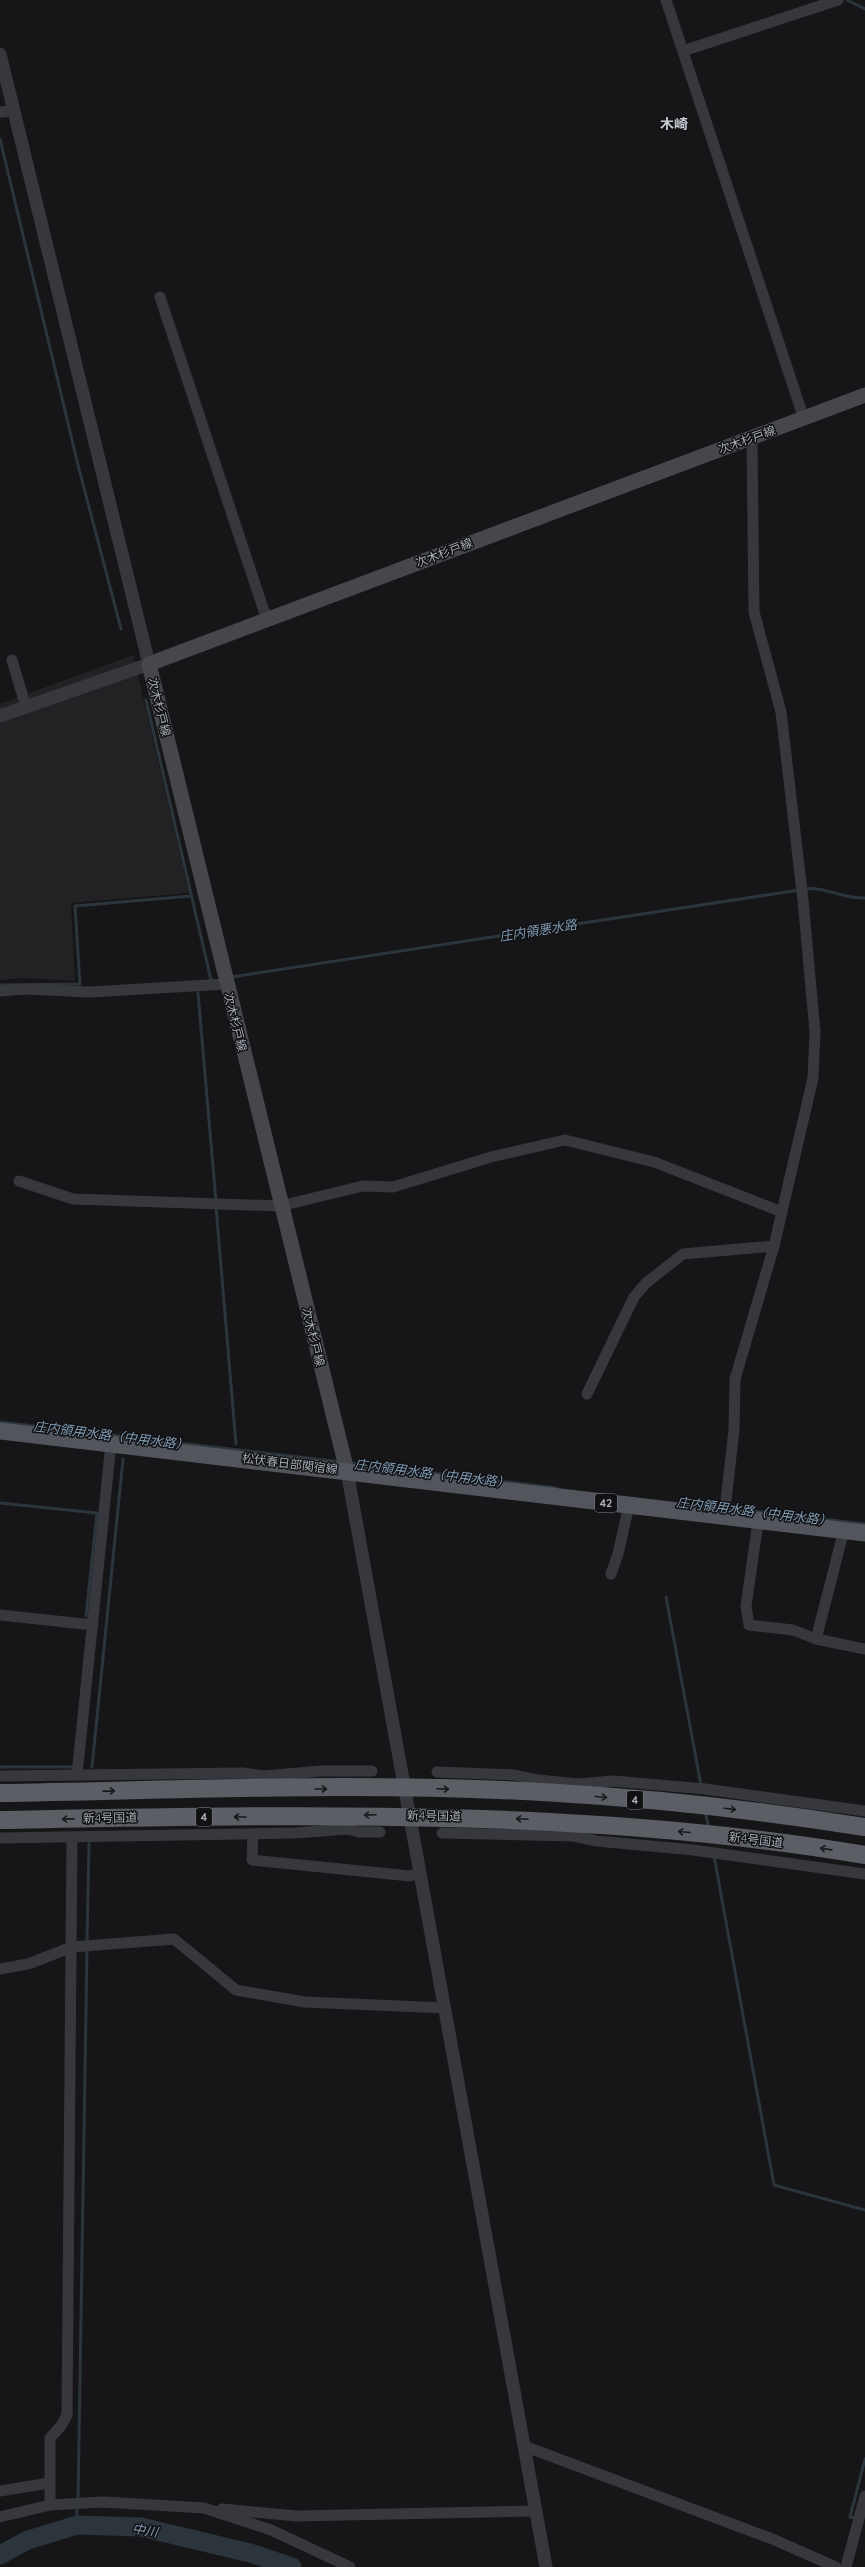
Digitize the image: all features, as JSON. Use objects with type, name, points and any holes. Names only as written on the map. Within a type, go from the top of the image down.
[{"type":"highway","name":"4","points":[[0,1793],[282,1782],[404,1788],[558,1787],[865,1827]]},
{"type":"highway","name":"新4号国道","points":[[0,1820],[330,1823],[409,1816],[560,1828],[744,1838],[865,1855]]},
{"type":"main road","name":"次木杉戸線","points":[[347,1471],[280,1206],[149,664],[577,502],[752,439],[865,395]]},
{"type":"main road","name":"松伏春日部関宿線","points":[[0,1431],[347,1471],[724,1518],[865,1533]]},
{"type":"street","points":[[666,0],[804,419]]},
{"type":"street","points":[[683,52],[838,0]]},
{"type":"street","points":[[0,54],[149,664],[0,716]]},
{"type":"street","points":[[0,112],[14,111]]},
{"type":"street","points":[[160,297],[267,620]]},
{"type":"street","points":[[724,1518],[734,1430],[735,1379],[774,1246],[813,1078],[815,1032],[803,900],[781,712],[754,612],[752,596],[754,516],[752,439]]},
{"type":"street","points":[[12,660],[26,707]]},
{"type":"street","points":[[0,991],[26,989],[90,992],[226,984]]},
{"type":"street","points":[[19,1181],[73,1199],[280,1206],[363,1186],[393,1187],[491,1157],[565,1140],[654,1162],[782,1212]]},
{"type":"street","points":[[588,1394],[634,1296],[646,1283],[683,1254],[774,1246]]},
{"type":"street","points":[[76,1775],[111,1443]]},
{"type":"street","points":[[347,1471],[546,2567]]},
{"type":"street","points":[[611,1574],[618,1554],[629,1506]]},
{"type":"street","points":[[758,1522],[746,1606],[749,1625],[792,1630],[816,1639],[865,1649]]},
{"type":"street","points":[[816,1639],[844,1530]]},
{"type":"street","points":[[0,1615],[93,1625]]},
{"type":"street","points":[[0,1776],[243,1773],[264,1776],[282,1782],[321,1771],[372,1771]]},
{"type":"street","points":[[436,1772],[515,1775],[558,1787],[613,1781],[705,1789],[865,1811]]},
{"type":"street","points":[[0,1838],[254,1834],[330,1823],[380,1832]]},
{"type":"street","points":[[442,1833],[560,1828],[573,1836],[597,1841],[693,1850],[865,1874]]},
{"type":"street","points":[[254,1834],[252,1860],[410,1876],[420,1874]]},
{"type":"street","points":[[50,2505],[50,2438],[61,2426],[66,2415],[72,1837]]},
{"type":"street","points":[[0,1969],[28,1964],[72,1947],[174,1939],[236,1990],[305,2002],[445,2008]]},
{"type":"street","points":[[524,2446],[770,2538],[836,2567]]},
{"type":"street","points":[[0,2491],[49,2483]]},
{"type":"street","points":[[846,2567],[865,2496]]},
{"type":"street","points":[[0,2517],[50,2505],[123,2502],[297,2516],[536,2511]]},
{"type":"street","points":[[204,2508],[271,2530],[350,2567]]},
{"type":"shaded area","points":[[133,655],[189,893],[71,903],[75,981],[26,978],[0,980],[0,704]]},
{"type":"waterway","points":[[847,0],[865,9]]},
{"type":"waterway","points":[[0,139],[78,465],[121,629]]},
{"type":"waterway","points":[[146,700],[211,980],[214,980]]},
{"type":"waterway","name":"庄内領悪水路","points":[[804,889],[819,889],[849,897],[865,898]]},
{"type":"waterway","name":"庄内領悪水路","points":[[231,977],[799,890]]},
{"type":"waterway","points":[[0,985],[80,984],[75,906],[191,896]]},
{"type":"waterway","points":[[198,993],[216,1201]]},
{"type":"waterway","points":[[216,1207],[236,1444]]},
{"type":"waterway","name":"庄内領用水路（中用水路）","points":[[0,1422],[341,1462]]},
{"type":"waterway","points":[[92,1767],[123,1459]]},
{"type":"waterway","name":"庄内領用水路（中用水路）","points":[[350,1463],[557,1488]]},
{"type":"waterway","points":[[0,1503],[97,1513],[86,1616]]},
{"type":"waterway","name":"庄内領用水路（中用水路）","points":[[728,1508],[865,1524]]},
{"type":"waterway","points":[[666,1597],[701,1785]]},
{"type":"waterway","points":[[0,1767],[72,1767]]},
{"type":"waterway","points":[[705,1811],[709,1829]]},
{"type":"waterway","points":[[87,1943],[89,1843]]},
{"type":"waterway","points":[[714,1856],[774,2185],[865,2210]]},
{"type":"waterway","points":[[78,2501],[87,1949]]},
{"type":"waterway","points":[[857,2519],[850,2517],[865,2459]]},
{"type":"waterway","points":[[77,2507],[77,2525]]},
{"type":"waterway","name":"中川","points":[[0,2555],[28,2540],[77,2525],[141,2527],[250,2553],[292,2567]]},
{"type":"district","name":"木崎","points":[[674,124]]}]
